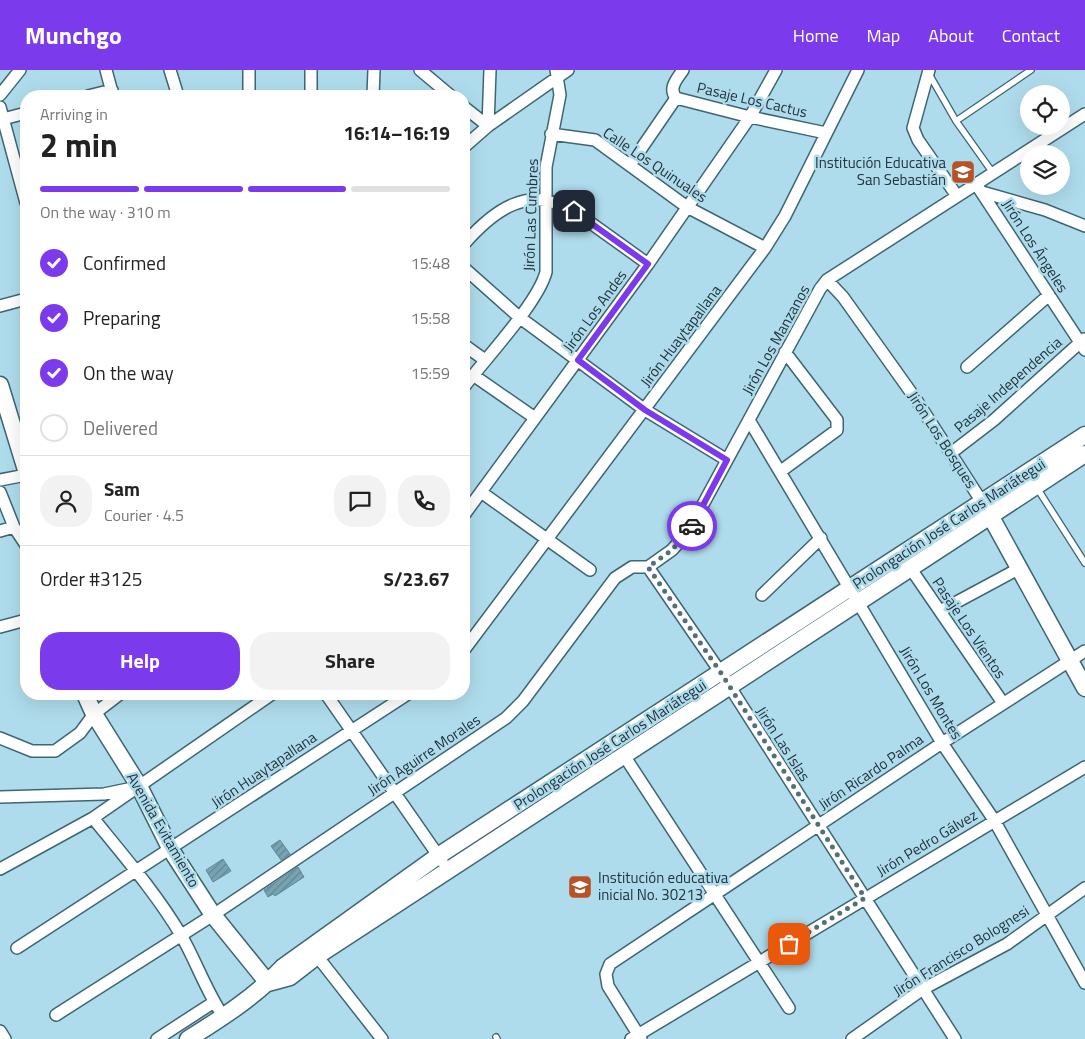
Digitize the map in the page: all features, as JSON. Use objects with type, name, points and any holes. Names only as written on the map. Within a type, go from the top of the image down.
[{"type":"street","points":[[0,94],[20,70]]},
{"type":"street","points":[[170,70],[176,90]]},
{"type":"street","points":[[249,70],[249,90]]},
{"type":"street","points":[[311,90],[312,70]]},
{"type":"street","points":[[373,90],[374,70]]},
{"type":"street","points":[[420,70],[432,76],[445,90]]},
{"type":"street","points":[[488,126],[490,70]]},
{"type":"street","points":[[470,142],[557,74],[568,70]]},
{"type":"street","points":[[630,165],[674,96],[673,86],[683,70]]},
{"type":"street","name":"Jirón Los Andes","points":[[470,507],[648,264],[750,117],[776,70]]},
{"type":"street","name":"Jirón Huaytapallana","points":[[470,642],[765,248],[785,216],[858,70]]},
{"type":"street","points":[[109,71],[112,90]]},
{"type":"street","points":[[929,71],[913,128],[918,140],[957,196]]},
{"type":"street","name":"Jirón Las Cumbres","points":[[470,379],[519,317],[544,280],[546,272],[546,167],[560,94],[557,74]]},
{"type":"street","name":"Pasaje Los Cactus","points":[[674,96],[750,117],[826,133]]},
{"type":"street","points":[[0,107],[20,164]]},
{"type":"street","points":[[470,111],[488,126]]},
{"type":"street","name":"Jirón Los Manzanos","points":[[648,567],[672,550],[688,532],[785,352],[824,285],[957,196],[979,188],[993,173],[1085,114]]},
{"type":"street","points":[[3,119],[20,115]]},
{"type":"street","name":"Calle Los Quinuales","points":[[551,134],[595,140],[687,207],[765,248]]},
{"type":"street","points":[[979,188],[1085,226]]},
{"type":"street","name":"Jirón Los Ángeles","points":[[979,188],[1083,344]]},
{"type":"street","points":[[470,237],[484,222],[509,205],[521,201],[546,201],[564,205],[574,211],[648,264]]},
{"type":"street","points":[[470,273],[519,317],[645,410],[727,460]]},
{"type":"street","name":"Jirón Los Bosques","points":[[824,285],[843,297],[916,398],[991,516],[1020,568],[1078,656],[1085,688]]},
{"type":"street","points":[[967,367],[1049,295]]},
{"type":"street","points":[[0,306],[20,301]]},
{"type":"street","name":"Pasaje Independencia","points":[[951,453],[994,420],[1083,344]]},
{"type":"street","points":[[470,349],[485,360]]},
{"type":"street","points":[[781,471],[837,430],[838,425],[837,420],[785,352]]},
{"type":"street","points":[[473,375],[535,418]]},
{"type":"street","points":[[0,385],[20,450]]},
{"type":"street","name":"Jirón Los Montes","points":[[749,420],[942,743],[994,820],[1085,983]]},
{"type":"street","name":"Prolongación José Carlos Mariátegui","points":[[188,1039],[223,1016],[268,983],[283,967],[438,856],[1085,435]]},
{"type":"street","name":"Prolongación José Carlos Mariátegui","points":[[268,983],[290,977],[317,956],[625,757],[1085,454]]},
{"type":"street","points":[[0,480],[20,476]]},
{"type":"street","points":[[0,492],[14,527],[20,536]]},
{"type":"street","points":[[481,492],[590,570]]},
{"type":"street","points":[[0,531],[14,527]]},
{"type":"street","points":[[762,595],[821,538]]},
{"type":"street","name":"Jirón Aguirre Morales","points":[[56,1015],[213,914],[506,718],[523,701],[615,578],[632,567],[648,567]]},
{"type":"street","name":"Jirón Las Islas","points":[[648,567],[721,673],[955,1039]]},
{"type":"street","points":[[940,612],[1020,568]]},
{"type":"street","name":"Pasaje Los Vientos","points":[[911,569],[1003,703]]},
{"type":"street","points":[[0,627],[20,622]]},
{"type":"street","name":"Jirón Ricardo Palma","points":[[637,1037],[608,986],[606,974],[610,964],[942,743],[1078,656]]},
{"type":"street","name":"Avenida Evitamiento","points":[[88,700],[94,714],[139,786],[171,850],[213,914],[268,983]]},
{"type":"street","points":[[0,738],[32,751],[55,750],[80,733],[94,714],[112,700]]},
{"type":"street","points":[[0,869],[93,818],[263,700]]},
{"type":"street","points":[[330,700],[449,871]]},
{"type":"street","name":"Jirón Huaytapallana","points":[[17,948],[171,850],[399,700]]},
{"type":"street","points":[[625,757],[789,1008]]},
{"type":"street","name":"Jirón Pedro Gálvez","points":[[637,1037],[994,820],[1085,767]]},
{"type":"street","points":[[0,797],[104,794],[139,786]]},
{"type":"street","points":[[93,818],[137,872],[181,935],[214,1002],[223,1016]]},
{"type":"street","name":"Jirón Francisco Bolognesi","points":[[852,1039],[923,990],[1007,944],[1085,888]]},
{"type":"street","points":[[317,956],[382,1039]]},
{"type":"street","points":[[157,1039],[214,1002]]},
{"type":"street","points":[[0,1030],[5,1039]]},
{"type":"lane","points":[[956,121],[1031,70]]},
{"type":"lane","points":[[929,71],[956,121],[993,173]]},
{"type":"lane","points":[[1036,486],[1085,563]]},
{"type":"building","points":[[280,840],[290,854],[281,860],[271,846]]},
{"type":"building","points":[[223,859],[231,871],[213,882],[206,870]]},
{"type":"building","points":[[298,867],[304,877],[275,896],[273,894],[268,897],[264,890]]},
{"type":"way so far","points":[[692,526],[672,550],[648,567],[721,673],[865,898],[789,944]]},
{"type":"place","name":"Institución Educativa San Sebastián","points":[[963,172]]},
{"type":"place","name":"Institución educativa inicial No. 30213","points":[[580,887]]},
{"type":"route","points":[[574,211],[648,264],[578,360],[645,410],[727,460],[692,526]]}]
